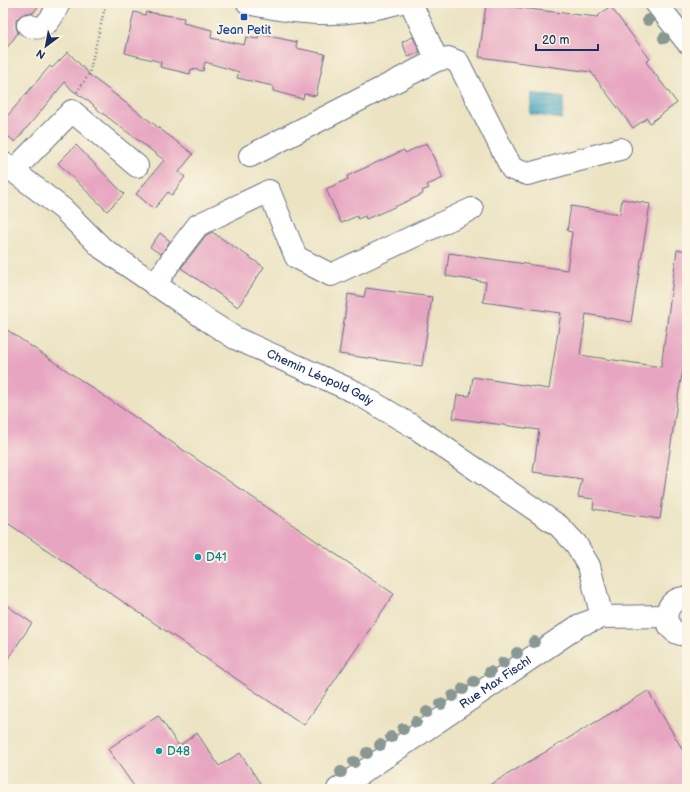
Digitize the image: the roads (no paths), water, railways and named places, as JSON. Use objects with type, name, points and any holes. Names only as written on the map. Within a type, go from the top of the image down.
[{"type":"street","points":[[28,25],[33,28],[40,28],[50,21],[59,3]]},
{"type":"street","points":[[248,3],[288,12],[335,14],[377,9],[398,3]]},
{"type":"street","points":[[411,3],[437,60]]},
{"type":"street","points":[[656,3],[687,42]]},
{"type":"street","points":[[250,156],[437,60],[448,58],[458,62],[512,169],[528,174],[620,149]]},
{"type":"street","points":[[8,167],[72,111],[137,166]]},
{"type":"street","name":"Chemin Léopold Galy","points":[[8,167],[63,209],[102,248],[235,338],[355,392],[416,428],[559,526],[576,544],[589,566],[602,616]]},
{"type":"street","points":[[155,285],[175,255],[198,225],[270,191],[296,257],[331,275],[472,209]]},
{"type":"street","points":[[687,598],[676,599],[671,603],[666,616],[671,628],[677,633],[687,634]]},
{"type":"street","name":"Rue Max Fischl","points":[[338,789],[580,626],[602,616],[666,616]]},
{"type":"water","points":[[532,93],[564,98],[562,119],[530,114]]},
{"type":"place","name":"Jean Petit","points":[[244,17]]},
{"type":"place","name":"D41","points":[[198,557]]},
{"type":"place","name":"D48","points":[[159,751]]}]
